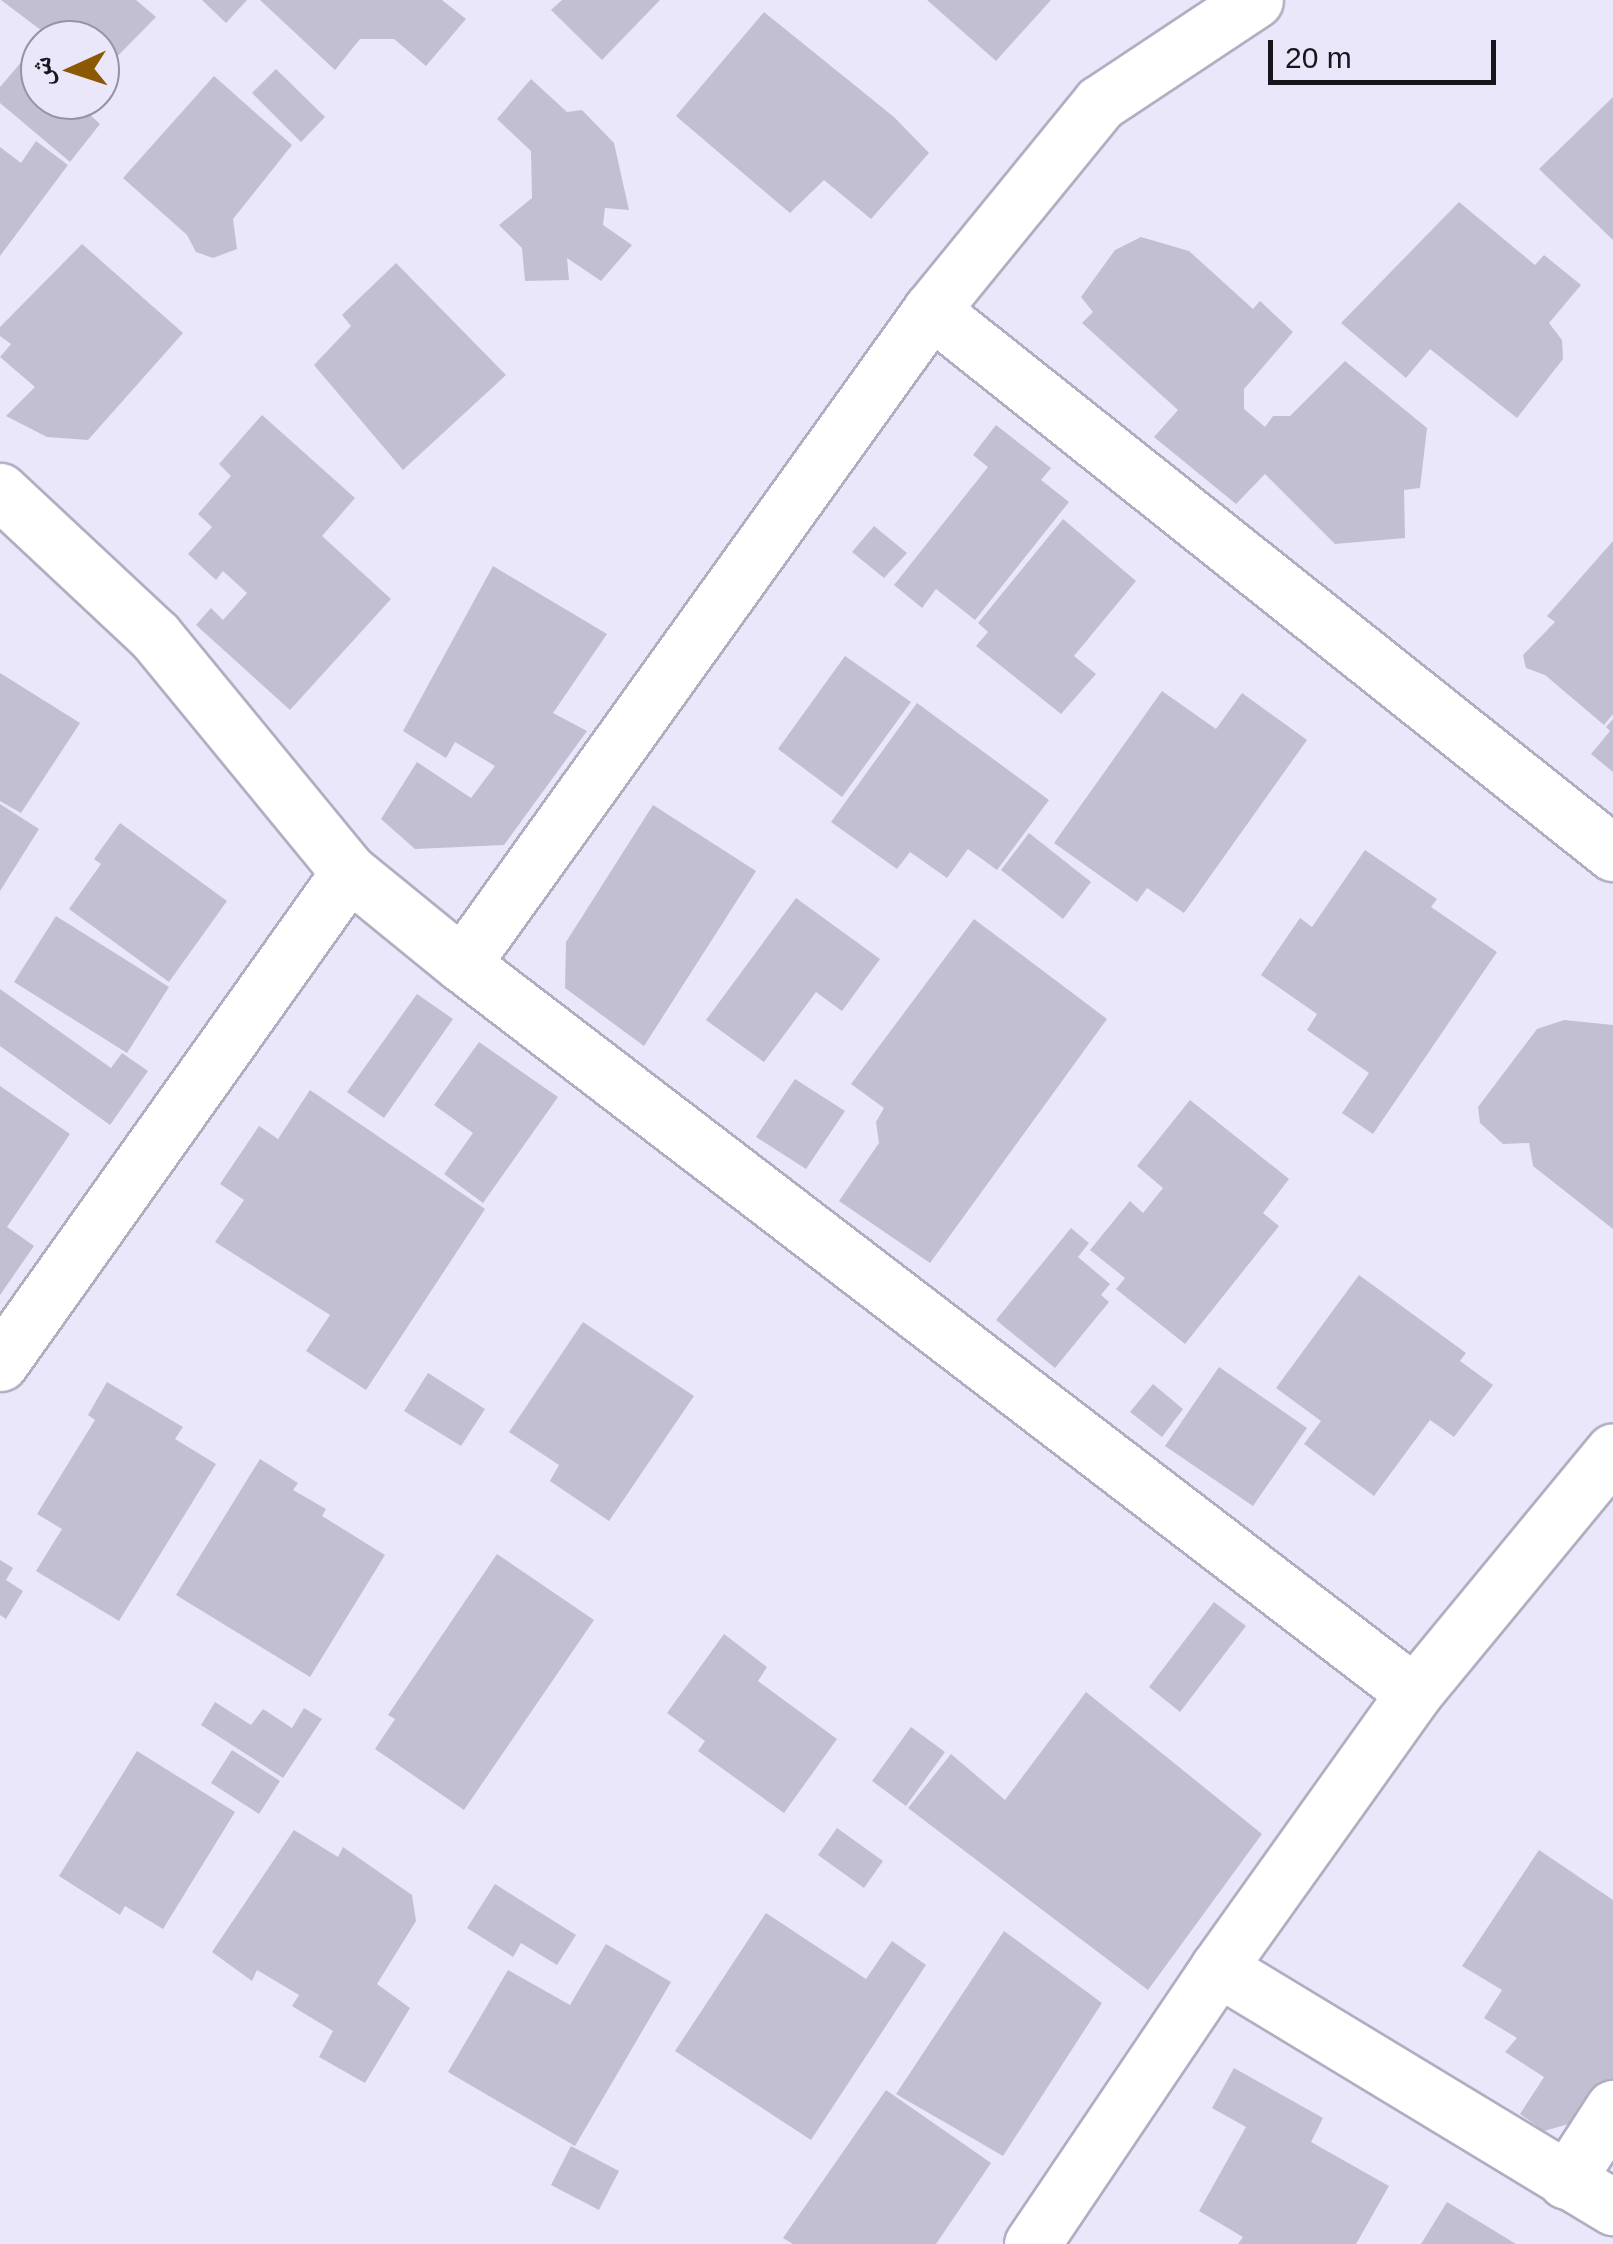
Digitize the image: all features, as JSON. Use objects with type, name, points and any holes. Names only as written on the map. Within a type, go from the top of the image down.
[{"type":"street","points":[[462,964],[931,310],[1100,103],[1254,0]]},
{"type":"street","points":[[931,310],[1613,853]]},
{"type":"street","points":[[0,491],[154,636],[349,872],[462,964],[1414,1694]]},
{"type":"street","points":[[0,1363],[349,872]]},
{"type":"street","points":[[1032,2244],[1218,1968],[1414,1694],[1613,1452]]},
{"type":"street","points":[[1218,1968],[1613,2207]]},
{"type":"street","points":[[1566,2181],[1613,2108]]},
{"type":"building","points":[[1,0],[136,0],[156,17],[120,54],[120,20],[27,20]]},
{"type":"building","points":[[202,0],[247,0],[226,23]]},
{"type":"building","points":[[260,0],[442,0],[466,19],[426,66],[394,39],[360,39],[335,70]]},
{"type":"building","points":[[562,0],[660,0],[602,60],[551,10]]},
{"type":"building","points":[[927,0],[1051,0],[996,61]]},
{"type":"building","points":[[764,12],[894,117],[929,153],[871,219],[824,180],[790,213],[676,116]]},
{"type":"building","points":[[20,64],[20,120],[0,103],[0,87]]},
{"type":"building","points":[[276,69],[325,117],[301,142],[252,93]]},
{"type":"building","points":[[214,76],[292,145],[233,219],[237,249],[213,258],[196,252],[187,235],[123,178]]},
{"type":"building","points":[[531,79],[567,112],[582,110],[614,143],[629,210],[605,208],[603,225],[632,245],[601,281],[567,258],[569,280],[525,281],[522,248],[499,225],[532,198],[531,151],[497,119]]},
{"type":"building","points":[[1613,97],[1613,240],[1539,169]]},
{"type":"building","points":[[20,120],[96,120],[100,124],[70,162]]},
{"type":"building","points":[[36,141],[68,165],[0,256],[0,147],[21,163]]},
{"type":"building","points":[[1459,202],[1535,265],[1544,255],[1581,285],[1549,323],[1562,340],[1563,359],[1517,418],[1430,349],[1406,378],[1341,323]]},
{"type":"building","points":[[1141,237],[1189,251],[1253,309],[1260,301],[1293,332],[1244,389],[1244,409],[1265,427],[1273,416],[1290,416],[1345,361],[1427,428],[1420,488],[1404,490],[1405,538],[1335,544],[1265,474],[1236,504],[1154,437],[1178,410],[1082,323],[1093,312],[1081,297],[1115,250]]},
{"type":"building","points":[[82,244],[183,333],[88,440],[47,437],[6,416],[35,387],[0,357],[11,344],[0,336],[0,327]]},
{"type":"building","points":[[396,263],[506,375],[403,470],[314,365],[351,326],[342,315]]},
{"type":"building","points":[[262,415],[355,498],[322,536],[391,599],[290,710],[196,625],[211,608],[223,620],[247,593],[223,571],[216,580],[188,554],[212,527],[198,514],[231,476],[219,464]]},
{"type":"building","points":[[996,425],[1051,468],[1041,480],[1069,502],[975,620],[936,589],[922,608],[894,585],[988,467],[973,455]]},
{"type":"building","points":[[1063,519],[1136,581],[1074,656],[1096,674],[1061,714],[976,646],[988,632],[978,623]]},
{"type":"building","points":[[874,526],[907,553],[884,578],[852,552]]},
{"type":"building","points":[[1613,541],[1613,714],[1604,725],[1545,675],[1526,668],[1523,655],[1555,622],[1547,616]]},
{"type":"building","points":[[493,566],[607,634],[553,713],[587,731],[504,845],[415,849],[381,819],[417,762],[471,798],[495,766],[455,742],[446,758],[403,731]]},
{"type":"building","points":[[845,656],[911,702],[842,797],[778,749]]},
{"type":"building","points":[[0,673],[80,723],[21,813],[0,801]]},
{"type":"building","points":[[1162,691],[1216,729],[1242,693],[1307,740],[1184,913],[1147,888],[1137,902],[1054,843]]},
{"type":"building","points":[[917,703],[1049,800],[997,870],[968,849],[947,878],[910,852],[897,869],[831,822]]},
{"type":"building","points":[[1613,719],[1613,772],[1591,754],[1610,731],[1606,727]]},
{"type":"building","points":[[0,804],[39,829],[0,891]]},
{"type":"building","points":[[653,805],[756,871],[644,1046],[565,988],[566,942]]},
{"type":"building","points":[[120,823],[227,901],[169,982],[69,909],[101,864],[94,859]]},
{"type":"building","points":[[1029,833],[1091,882],[1063,919],[1001,870]]},
{"type":"building","points":[[1365,850],[1437,899],[1431,907],[1497,952],[1373,1134],[1342,1113],[1369,1073],[1307,1030],[1317,1014],[1261,975],[1300,918],[1312,927]]},
{"type":"building","points":[[796,898],[880,959],[842,1011],[816,992],[764,1062],[706,1020]]},
{"type":"building","points":[[56,916],[169,987],[127,1053],[14,982]]},
{"type":"building","points":[[974,919],[1107,1019],[930,1263],[839,1201],[879,1143],[876,1122],[884,1108],[851,1084]]},
{"type":"building","points":[[0,989],[111,1068],[122,1053],[148,1071],[110,1125],[0,1046]]},
{"type":"building","points":[[417,994],[453,1019],[384,1118],[347,1092]]},
{"type":"building","points":[[1564,1020],[1613,1025],[1613,1229],[1533,1166],[1529,1143],[1503,1144],[1480,1123],[1478,1107],[1537,1029]]},
{"type":"building","points":[[479,1042],[558,1097],[483,1203],[444,1174],[473,1133],[434,1105]]},
{"type":"building","points":[[795,1079],[845,1111],[806,1169],[756,1137]]},
{"type":"building","points":[[0,1086],[70,1134],[7,1227],[34,1246],[0,1295]]},
{"type":"building","points":[[310,1090],[485,1209],[366,1390],[306,1351],[330,1315],[215,1242],[244,1200],[220,1184],[259,1126],[278,1139]]},
{"type":"building","points":[[1190,1100],[1289,1179],[1263,1213],[1279,1226],[1185,1344],[1116,1289],[1125,1278],[1090,1250],[1130,1201],[1143,1213],[1163,1188],[1137,1166]]},
{"type":"building","points":[[1071,1228],[1089,1243],[1078,1257],[1110,1284],[1101,1295],[1109,1302],[1055,1368],[996,1320]]},
{"type":"building","points":[[1359,1275],[1466,1353],[1460,1361],[1493,1385],[1454,1437],[1430,1420],[1374,1496],[1304,1444],[1321,1421],[1276,1388]]},
{"type":"building","points":[[583,1322],[694,1396],[609,1521],[550,1481],[559,1465],[509,1432]]},
{"type":"building","points":[[1219,1367],[1307,1428],[1253,1506],[1165,1446]]},
{"type":"building","points":[[428,1373],[485,1409],[461,1446],[404,1411]]},
{"type":"building","points":[[107,1382],[183,1427],[175,1439],[216,1464],[119,1621],[36,1571],[62,1529],[37,1514],[95,1420],[88,1415]]},
{"type":"building","points":[[1153,1384],[1183,1409],[1162,1437],[1130,1412]]},
{"type":"building","points":[[260,1459],[298,1483],[293,1490],[326,1509],[322,1516],[385,1555],[310,1677],[176,1595]]},
{"type":"building","points":[[497,1554],[594,1620],[464,1810],[375,1749],[395,1719],[388,1715]]},
{"type":"building","points":[[0,1560],[13,1568],[6,1580],[23,1591],[6,1619],[0,1615]]},
{"type":"building","points":[[1214,1602],[1246,1626],[1180,1712],[1149,1687]]},
{"type":"building","points":[[724,1634],[767,1667],[758,1681],[837,1739],[784,1813],[698,1751],[705,1741],[667,1713]]},
{"type":"building","points":[[1086,1692],[1262,1834],[1148,1990],[908,1808],[951,1754],[1005,1800]]},
{"type":"building","points":[[215,1702],[251,1725],[263,1709],[292,1728],[304,1708],[322,1719],[283,1778],[201,1725]]},
{"type":"building","points":[[911,1727],[945,1752],[906,1806],[872,1781]]},
{"type":"building","points":[[232,1750],[280,1781],[259,1814],[211,1783]]},
{"type":"building","points":[[137,1751],[235,1812],[163,1929],[125,1906],[120,1915],[59,1876]]},
{"type":"building","points":[[837,1828],[883,1861],[864,1888],[818,1855]]},
{"type":"building","points":[[294,1830],[338,1857],[343,1847],[412,1895],[416,1921],[377,1984],[410,2008],[365,2083],[319,2057],[333,2031],[292,2006],[299,1995],[257,1970],[252,1981],[212,1952]]},
{"type":"building","points":[[1539,1850],[1613,1900],[1613,2091],[1597,2116],[1544,2131],[1520,2114],[1544,2077],[1505,2052],[1517,2038],[1484,2018],[1502,1990],[1462,1966]]},
{"type":"building","points":[[495,1884],[576,1935],[557,1965],[521,1943],[513,1957],[467,1928]]},
{"type":"building","points":[[766,1913],[866,1979],[892,1941],[926,1965],[811,2140],[675,2051]]},
{"type":"building","points":[[1004,1931],[1102,2003],[1003,2156],[896,2094]]},
{"type":"building","points":[[606,1944],[671,1982],[575,2146],[448,2072],[508,1970],[570,2005]]},
{"type":"building","points":[[1234,2068],[1323,2118],[1311,2142],[1389,2186],[1356,2244],[1238,2244],[1243,2237],[1199,2211],[1246,2127],[1212,2108]]},
{"type":"building","points":[[886,2090],[991,2163],[936,2244],[793,2244],[783,2238]]},
{"type":"building","points":[[571,2146],[619,2171],[599,2210],[551,2185]]},
{"type":"building","points":[[1447,2202],[1516,2244],[1421,2244]]}]
